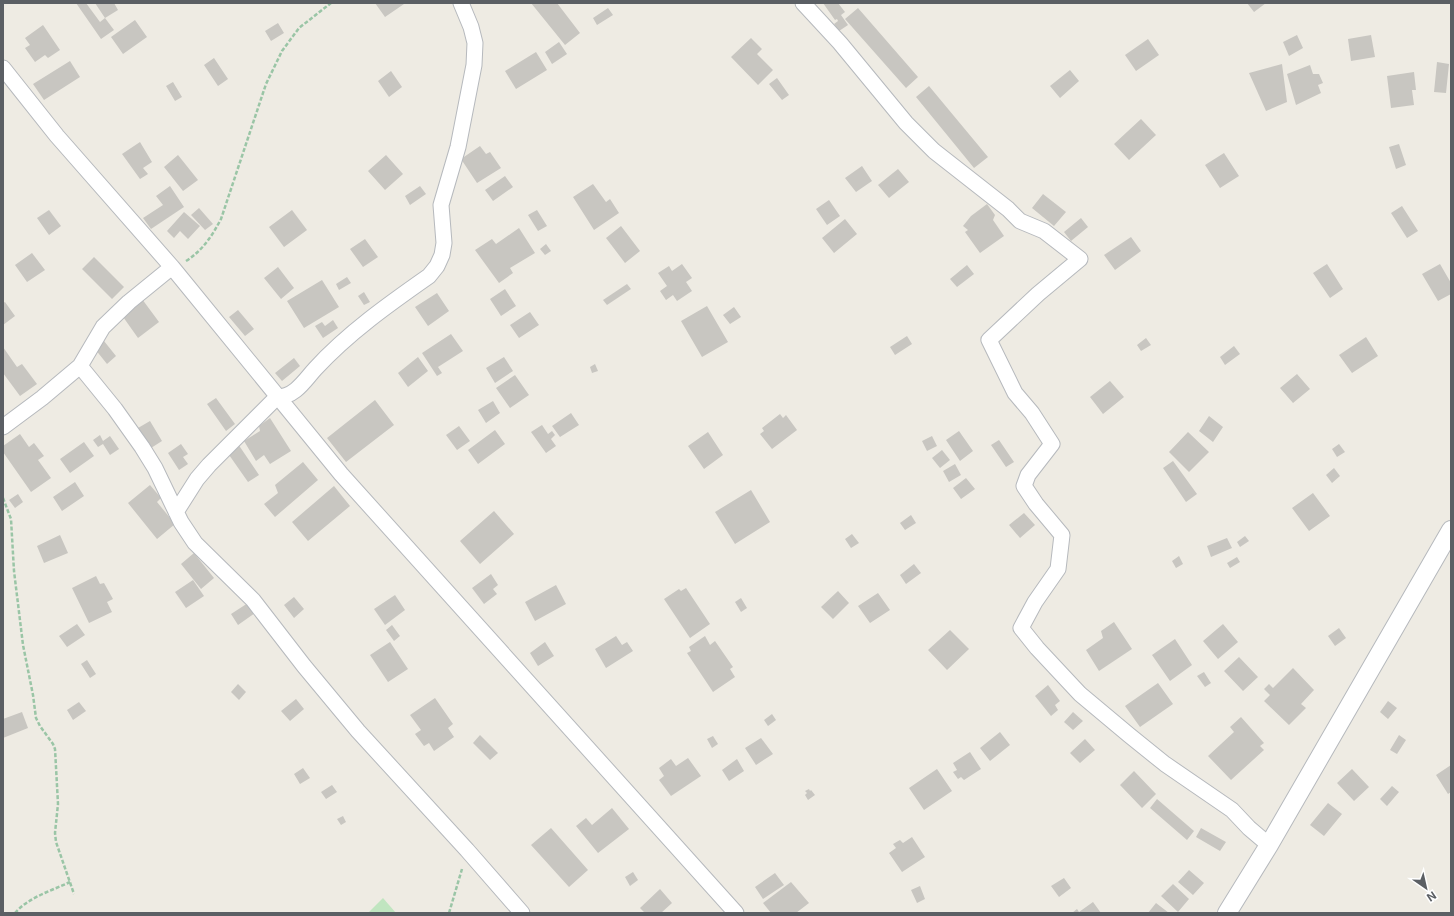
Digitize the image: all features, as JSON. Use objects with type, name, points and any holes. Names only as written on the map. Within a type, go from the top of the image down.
[{"type":"street","points":[[176,512],[196,479],[209,464],[277,397],[283,397],[293,392],[339,345],[429,276],[440,261],[444,243],[441,205],[458,148],[474,65],[475,43],[471,27],[461,3]]},
{"type":"street","points":[[803,3],[840,44],[906,123],[934,151],[1008,209],[1020,221],[1044,231],[1080,259],[1038,294],[989,340],[1015,393],[1032,413],[1052,444],[1028,474],[1024,486],[1036,504],[1062,535],[1058,569],[1035,602],[1021,628],[1037,648],[1080,694],[1159,759],[1232,810],[1249,828],[1269,844]]},
{"type":"street","points":[[3,68],[57,136],[172,267],[341,474],[736,913]]},
{"type":"street","points":[[3,427],[42,398],[80,366],[102,327],[129,302],[172,267]]},
{"type":"street","points":[[80,366],[115,409],[142,447],[155,468],[181,522],[195,543],[253,600],[358,732],[468,850],[522,913]]},
{"type":"street","points":[[1227,913],[1269,844],[1451,530]]},
{"type":"path","points":[[172,267],[192,257],[202,249],[212,236],[221,219],[266,84],[282,51],[299,28],[331,3]]},
{"type":"path","points":[[3,498],[11,519],[14,571],[23,645],[36,718],[55,749],[58,804],[55,833],[56,842],[74,894]]},
{"type":"path","points":[[449,913],[468,850]]},
{"type":"path","points":[[15,913],[19,908],[35,897],[51,892],[70,882]]},
{"type":"green space","points":[[383,898],[396,913],[368,913]]},
{"type":"building","points":[[76,3],[86,3],[100,22],[105,18],[114,30],[101,39]]},
{"type":"building","points":[[95,3],[114,3],[118,10],[105,18]]},
{"type":"building","points":[[375,3],[404,3],[404,4],[385,17]]},
{"type":"building","points":[[531,3],[557,3],[580,33],[565,45]]},
{"type":"building","points":[[823,3],[838,3],[845,12],[841,15],[848,25],[839,31],[834,24],[838,21],[837,19],[835,20]]},
{"type":"building","points":[[1247,3],[1266,3],[1254,12]]},
{"type":"building","points":[[608,8],[613,15],[597,25],[593,18]]},
{"type":"building","points":[[858,8],[918,77],[906,88],[845,19]]},
{"type":"building","points":[[135,20],[147,37],[123,54],[111,37]]},
{"type":"building","points":[[278,23],[284,33],[271,41],[265,31]]},
{"type":"building","points":[[43,25],[60,50],[48,58],[45,55],[35,62],[25,48],[30,45],[25,38]]},
{"type":"building","points":[[1297,35],[1303,48],[1289,56],[1283,42]]},
{"type":"building","points":[[1371,35],[1375,57],[1351,61],[1348,39]]},
{"type":"building","points":[[751,38],[762,49],[757,54],[773,70],[758,85],[731,57]]},
{"type":"building","points":[[1148,39],[1159,55],[1136,71],[1125,55]]},
{"type":"building","points":[[559,42],[567,54],[552,64],[545,52]]},
{"type":"building","points":[[536,52],[547,70],[516,89],[505,71]]},
{"type":"building","points":[[214,58],[228,79],[218,86],[204,65]]},
{"type":"building","points":[[70,61],[80,77],[44,100],[33,84]]},
{"type":"building","points":[[1437,62],[1449,64],[1446,93],[1434,92]]},
{"type":"building","points":[[1282,64],[1287,102],[1266,111],[1249,73]]},
{"type":"building","points":[[1310,65],[1313,74],[1319,74],[1323,83],[1318,85],[1321,93],[1296,105],[1287,74]]},
{"type":"building","points":[[1070,70],[1079,81],[1060,98],[1050,86]]},
{"type":"building","points":[[391,71],[402,87],[389,97],[378,81]]},
{"type":"building","points":[[1414,72],[1416,90],[1412,90],[1414,105],[1391,108],[1387,76]]},
{"type":"building","points":[[777,78],[789,95],[782,100],[769,84]]},
{"type":"building","points":[[173,82],[182,97],[175,101],[166,86]]},
{"type":"building","points":[[929,86],[988,157],[974,168],[916,97]]},
{"type":"building","points":[[1141,119],[1156,135],[1129,160],[1114,144]]},
{"type":"building","points":[[140,142],[152,162],[143,168],[148,174],[140,179],[122,154]]},
{"type":"building","points":[[1399,144],[1406,165],[1396,169],[1389,147]]},
{"type":"building","points":[[480,146],[486,154],[490,152],[501,168],[477,183],[461,159]]},
{"type":"building","points":[[1224,153],[1239,176],[1220,188],[1205,165]]},
{"type":"building","points":[[178,155],[198,180],[183,191],[164,167]]},
{"type":"building","points":[[386,155],[403,174],[385,190],[368,171]]},
{"type":"building","points":[[862,166],[872,181],[856,192],[845,178]]},
{"type":"building","points":[[898,169],[909,182],[889,198],[878,185]]},
{"type":"building","points":[[505,176],[513,187],[493,201],[485,190]]},
{"type":"building","points":[[593,184],[606,202],[610,199],[619,213],[594,230],[573,197]]},
{"type":"building","points":[[170,186],[184,207],[151,229],[143,218],[163,205],[156,196]]},
{"type":"building","points":[[420,186],[426,194],[410,205],[405,196]]},
{"type":"building","points":[[1043,194],[1066,212],[1054,226],[1032,208]]},
{"type":"building","points":[[829,200],[840,216],[827,225],[816,209]]},
{"type":"building","points":[[987,204],[995,215],[993,220],[1004,236],[980,253],[965,232],[968,230],[963,226],[971,216]]},
{"type":"building","points":[[1402,206],[1418,231],[1407,238],[1391,213]]},
{"type":"building","points":[[199,208],[213,224],[205,230],[191,215]]},
{"type":"building","points":[[49,210],[61,226],[49,235],[37,218]]},
{"type":"building","points":[[292,210],[307,230],[284,247],[269,227]]},
{"type":"building","points":[[537,210],[547,226],[538,231],[528,215]]},
{"type":"building","points":[[184,212],[200,226],[188,239],[180,231],[174,238],[167,231]]},
{"type":"building","points":[[1081,218],[1088,227],[1071,241],[1064,232]]},
{"type":"building","points":[[845,219],[857,234],[834,253],[822,238]]},
{"type":"building","points":[[621,226],[640,251],[625,263],[606,238]]},
{"type":"building","points":[[519,228],[535,253],[510,268],[513,273],[499,283],[475,250],[492,239],[496,244]]},
{"type":"building","points":[[1131,237],[1141,251],[1115,270],[1104,255]]},
{"type":"building","points":[[365,239],[378,257],[363,267],[350,249]]},
{"type":"building","points":[[546,244],[551,251],[545,255],[540,249]]},
{"type":"building","points":[[32,253],[45,270],[27,282],[15,265]]},
{"type":"building","points":[[94,257],[124,287],[112,299],[82,269]]},
{"type":"building","points":[[682,264],[692,278],[686,282],[692,291],[677,301],[673,295],[666,300],[660,291],[667,286],[658,273],[669,266],[672,271]]},
{"type":"building","points":[[1327,264],[1343,289],[1330,298],[1313,273]]},
{"type":"building","points":[[1440,264],[1451,283],[1451,294],[1438,301],[1422,274]]},
{"type":"building","points":[[967,265],[974,274],[957,287],[950,279]]},
{"type":"building","points":[[278,267],[294,288],[281,299],[264,278]]},
{"type":"building","points":[[347,277],[351,283],[339,290],[336,284]]},
{"type":"building","points":[[322,280],[339,307],[304,328],[287,301]]},
{"type":"building","points":[[627,284],[631,289],[607,305],[603,300]]},
{"type":"building","points":[[505,289],[516,306],[501,316],[490,299]]},
{"type":"building","points":[[364,292],[370,302],[364,305],[358,296]]},
{"type":"building","points":[[437,293],[449,311],[428,326],[415,307]]},
{"type":"building","points":[[142,299],[159,322],[138,338],[121,314]]},
{"type":"building","points":[[5,302],[15,316],[3,325],[3,303]]},
{"type":"building","points":[[707,306],[728,342],[702,357],[681,321]]},
{"type":"building","points":[[734,307],[741,317],[730,324],[723,315]]},
{"type":"building","points":[[238,310],[254,329],[245,336],[229,317]]},
{"type":"building","points":[[530,312],[539,325],[519,338],[510,325]]},
{"type":"building","points":[[333,320],[338,328],[323,338],[315,326],[322,322],[325,326]]},
{"type":"building","points":[[451,334],[463,351],[438,367],[442,373],[437,376],[422,353]]},
{"type":"building","points":[[907,336],[912,344],[895,355],[890,347]]},
{"type":"building","points":[[1366,337],[1378,356],[1352,373],[1339,355]]},
{"type":"building","points":[[1146,338],[1151,345],[1141,351],[1137,345]]},
{"type":"building","points":[[104,341],[116,356],[107,364],[95,349]]},
{"type":"building","points":[[1234,346],[1240,354],[1225,365],[1220,357]]},
{"type":"building","points":[[3,347],[17,367],[22,364],[37,384],[20,396],[3,373]]},
{"type":"building","points":[[418,357],[428,371],[408,387],[398,373]]},
{"type":"building","points":[[504,357],[513,371],[495,383],[486,368]]},
{"type":"building","points":[[294,358],[300,366],[282,381],[275,373]]},
{"type":"building","points":[[595,364],[598,371],[592,373],[590,367]]},
{"type":"building","points":[[1297,374],[1310,389],[1293,403],[1280,388]]},
{"type":"building","points":[[515,375],[529,395],[510,408],[496,388]]},
{"type":"building","points":[[1110,381],[1124,397],[1103,414],[1090,397]]},
{"type":"building","points":[[216,398],[235,424],[226,431],[207,404]]},
{"type":"building","points":[[375,400],[394,425],[346,462],[327,438]]},
{"type":"building","points":[[493,401],[500,413],[486,423],[478,410]]},
{"type":"building","points":[[571,413],[579,425],[560,437],[552,426]]},
{"type":"building","points":[[780,414],[783,418],[786,415],[797,430],[772,449],[760,434],[764,431],[762,428]]},
{"type":"building","points":[[1209,416],[1223,427],[1213,442],[1199,431]]},
{"type":"building","points":[[270,418],[291,451],[270,464],[264,455],[256,461],[244,441],[260,431],[259,426]]},
{"type":"building","points":[[150,421],[162,441],[151,448],[138,428]]},
{"type":"building","points":[[542,425],[548,434],[552,431],[555,435],[551,439],[556,446],[546,453],[531,432]]},
{"type":"building","points":[[459,426],[470,441],[457,450],[446,435]]},
{"type":"building","points":[[495,430],[505,444],[478,464],[468,450]]},
{"type":"building","points":[[959,431],[973,451],[960,461],[946,440]]},
{"type":"building","points":[[708,432],[723,455],[704,469],[688,446]]},
{"type":"building","points":[[1188,432],[1209,452],[1189,472],[1169,452]]},
{"type":"building","points":[[20,434],[29,447],[34,443],[44,456],[38,460],[51,478],[31,492],[3,452],[3,446]]},
{"type":"building","points":[[100,435],[103,441],[110,436],[119,449],[110,455],[103,444],[98,447],[93,440]]},
{"type":"building","points":[[932,436],[937,446],[927,451],[922,441]]},
{"type":"building","points":[[999,440],[1014,462],[1006,467],[991,445]]},
{"type":"building","points":[[84,442],[94,456],[70,473],[60,459]]},
{"type":"building","points":[[181,444],[188,454],[183,457],[188,464],[179,470],[168,453]]},
{"type":"building","points":[[238,444],[259,475],[248,482],[227,452]]},
{"type":"building","points":[[1339,444],[1345,452],[1337,457],[1332,449]]},
{"type":"building","points":[[942,450],[950,460],[940,468],[932,458]]},
{"type":"building","points":[[1173,461],[1197,494],[1186,502],[1163,468]]},
{"type":"building","points":[[303,462],[318,480],[275,517],[264,504],[278,493],[275,485]]},
{"type":"building","points":[[955,464],[961,475],[949,482],[943,471]]},
{"type":"building","points":[[1334,468],[1340,476],[1332,483],[1326,475]]},
{"type":"building","points":[[966,478],[975,489],[961,499],[953,488]]},
{"type":"building","points":[[75,482],[84,496],[62,511],[53,497]]},
{"type":"building","points":[[150,485],[161,498],[157,502],[175,524],[157,539],[128,503]]},
{"type":"building","points":[[334,486],[350,506],[308,541],[292,522]]},
{"type":"building","points":[[751,490],[770,522],[735,544],[715,512]]},
{"type":"building","points":[[1313,493],[1330,516],[1309,531],[1292,508]]},
{"type":"building","points":[[18,494],[23,502],[15,508],[9,500]]},
{"type":"building","points":[[494,511],[514,534],[480,564],[460,541]]},
{"type":"building","points":[[1024,513],[1035,525],[1020,538],[1009,525]]},
{"type":"building","points":[[911,515],[916,523],[905,530],[900,523]]},
{"type":"building","points":[[852,534],[859,543],[851,548],[845,539]]},
{"type":"building","points":[[60,535],[68,553],[44,563],[37,546]]},
{"type":"building","points":[[1245,536],[1249,541],[1240,547],[1237,542]]},
{"type":"building","points":[[1227,538],[1232,548],[1211,557],[1207,546]]},
{"type":"building","points":[[194,553],[214,578],[201,589],[181,564]]},
{"type":"building","points":[[1179,556],[1183,564],[1176,568],[1172,561]]},
{"type":"building","points":[[1237,557],[1240,562],[1230,568],[1227,563]]},
{"type":"building","points":[[914,564],[921,573],[906,584],[900,575]]},
{"type":"building","points":[[491,574],[498,585],[493,589],[497,594],[484,604],[472,588]]},
{"type":"building","points":[[96,576],[100,584],[104,583],[113,599],[107,602],[112,612],[89,623],[72,588]]},
{"type":"building","points":[[193,580],[204,596],[186,608],[175,592]]},
{"type":"building","points":[[556,585],[566,604],[535,621],[525,602]]},
{"type":"building","points":[[686,588],[710,624],[690,638],[664,599],[679,589],[681,591]]},
{"type":"building","points":[[838,591],[849,603],[833,619],[821,607]]},
{"type":"building","points":[[878,593],[890,610],[870,623],[858,606]]},
{"type":"building","points":[[395,595],[405,610],[385,625],[374,609]]},
{"type":"building","points":[[294,597],[304,609],[294,618],[284,605]]},
{"type":"building","points":[[741,598],[747,608],[741,612],[735,602]]},
{"type":"building","points":[[248,603],[255,613],[238,625],[231,614]]},
{"type":"building","points":[[1114,622],[1132,649],[1099,671],[1086,650],[1103,638],[1101,631]]},
{"type":"building","points":[[77,624],[85,635],[67,647],[59,636]]},
{"type":"building","points":[[1223,624],[1238,642],[1218,659],[1203,641]]},
{"type":"building","points":[[392,625],[400,636],[394,641],[386,630]]},
{"type":"building","points":[[1339,628],[1346,638],[1335,646],[1328,636]]},
{"type":"building","points":[[950,630],[969,649],[947,670],[928,650]]},
{"type":"building","points":[[616,636],[622,645],[627,642],[633,651],[606,668],[595,649]]},
{"type":"building","points":[[705,636],[710,645],[715,641],[733,667],[730,669],[735,677],[713,692],[687,653],[691,651],[689,647]]},
{"type":"building","points":[[1175,639],[1192,665],[1170,681],[1152,655]]},
{"type":"building","points":[[390,642],[408,669],[388,682],[370,655]]},
{"type":"building","points":[[545,642],[554,656],[538,666],[530,653]]},
{"type":"building","points":[[1239,657],[1258,677],[1243,691],[1224,671]]},
{"type":"building","points":[[87,660],[96,674],[90,678],[81,664]]},
{"type":"building","points":[[1293,668],[1314,690],[1301,704],[1306,708],[1289,725],[1264,701],[1270,695],[1264,689],[1269,684],[1273,688]]},
{"type":"building","points":[[1204,672],[1211,683],[1205,687],[1197,676]]},
{"type":"building","points":[[1158,683],[1173,704],[1140,727],[1125,706]]},
{"type":"building","points":[[238,684],[246,692],[239,700],[231,692]]},
{"type":"building","points":[[1048,685],[1060,701],[1055,705],[1058,710],[1051,716],[1035,696]]},
{"type":"building","points":[[435,698],[453,724],[448,728],[454,737],[434,751],[429,743],[424,746],[415,734],[421,730],[410,715]]},
{"type":"building","points":[[296,699],[304,709],[290,721],[281,711]]},
{"type":"building","points":[[1388,701],[1397,708],[1388,719],[1380,712]]},
{"type":"building","points":[[79,702],[86,711],[73,720],[67,710]]},
{"type":"building","points":[[22,712],[28,728],[3,738],[3,719]]},
{"type":"building","points":[[1073,712],[1083,721],[1073,730],[1064,722]]},
{"type":"building","points":[[772,714],[776,720],[768,726],[764,720]]},
{"type":"building","points":[[1241,717],[1264,743],[1260,746],[1264,750],[1231,780],[1208,756],[1234,732],[1230,727]]},
{"type":"building","points":[[1000,732],[1010,745],[990,761],[980,748]]},
{"type":"building","points":[[480,735],[498,753],[490,760],[473,743]]},
{"type":"building","points":[[1399,735],[1406,740],[1397,754],[1390,750]]},
{"type":"building","points":[[713,736],[718,744],[712,748],[707,739]]},
{"type":"building","points":[[761,738],[773,754],[756,765],[745,748]]},
{"type":"building","points":[[1085,739],[1095,750],[1080,763],[1070,753]]},
{"type":"building","points":[[970,752],[981,769],[964,780],[961,777],[958,779],[953,772],[957,770],[953,763]]},
{"type":"building","points":[[688,758],[701,776],[671,796],[659,780],[664,776],[659,768],[671,759],[676,766]]},
{"type":"building","points":[[737,759],[744,771],[729,781],[722,770]]},
{"type":"building","points":[[1451,765],[1451,792],[1448,794],[1436,775]]},
{"type":"building","points":[[303,768],[310,778],[300,784],[294,774]]},
{"type":"building","points":[[937,769],[952,791],[924,810],[909,788]]},
{"type":"building","points":[[1352,769],[1369,787],[1354,801],[1337,783]]},
{"type":"building","points":[[1134,771],[1156,794],[1142,808],[1120,785]]},
{"type":"building","points":[[332,785],[337,792],[326,799],[321,792]]},
{"type":"building","points":[[1392,786],[1399,792],[1387,806],[1380,799]]},
{"type":"building","points":[[809,789],[815,795],[808,800],[805,795],[807,793],[805,791]]},
{"type":"building","points":[[1157,799],[1194,831],[1187,840],[1150,808]]},
{"type":"building","points":[[1328,803],[1342,814],[1324,836],[1310,825]]},
{"type":"building","points":[[612,808],[629,829],[598,853],[576,826],[586,818],[592,825]]},
{"type":"building","points":[[343,816],[346,822],[341,825],[337,819]]},
{"type":"building","points":[[551,828],[588,870],[569,887],[531,845]]},
{"type":"building","points":[[1201,828],[1226,842],[1220,851],[1196,837]]},
{"type":"building","points":[[912,837],[925,857],[902,872],[889,853],[896,848],[893,844],[900,840],[903,843]]},
{"type":"building","points":[[1189,870],[1204,883],[1193,895],[1178,882]]},
{"type":"building","points":[[633,872],[638,880],[630,886],[625,877]]},
{"type":"building","points":[[775,873],[784,885],[763,899],[755,887]]},
{"type":"building","points":[[1064,878],[1071,888],[1059,897],[1051,886]]},
{"type":"building","points":[[791,882],[809,903],[796,913],[771,913],[763,903]]},
{"type":"building","points":[[1173,884],[1189,899],[1178,912],[1161,896]]},
{"type":"building","points":[[920,886],[925,899],[917,903],[911,890]]},
{"type":"building","points":[[660,889],[672,903],[661,913],[645,913],[640,908]]},
{"type":"building","points":[[1093,902],[1101,913],[1072,913],[1077,909],[1079,912]]},
{"type":"building","points":[[1156,903],[1169,913],[1148,913]]}]
